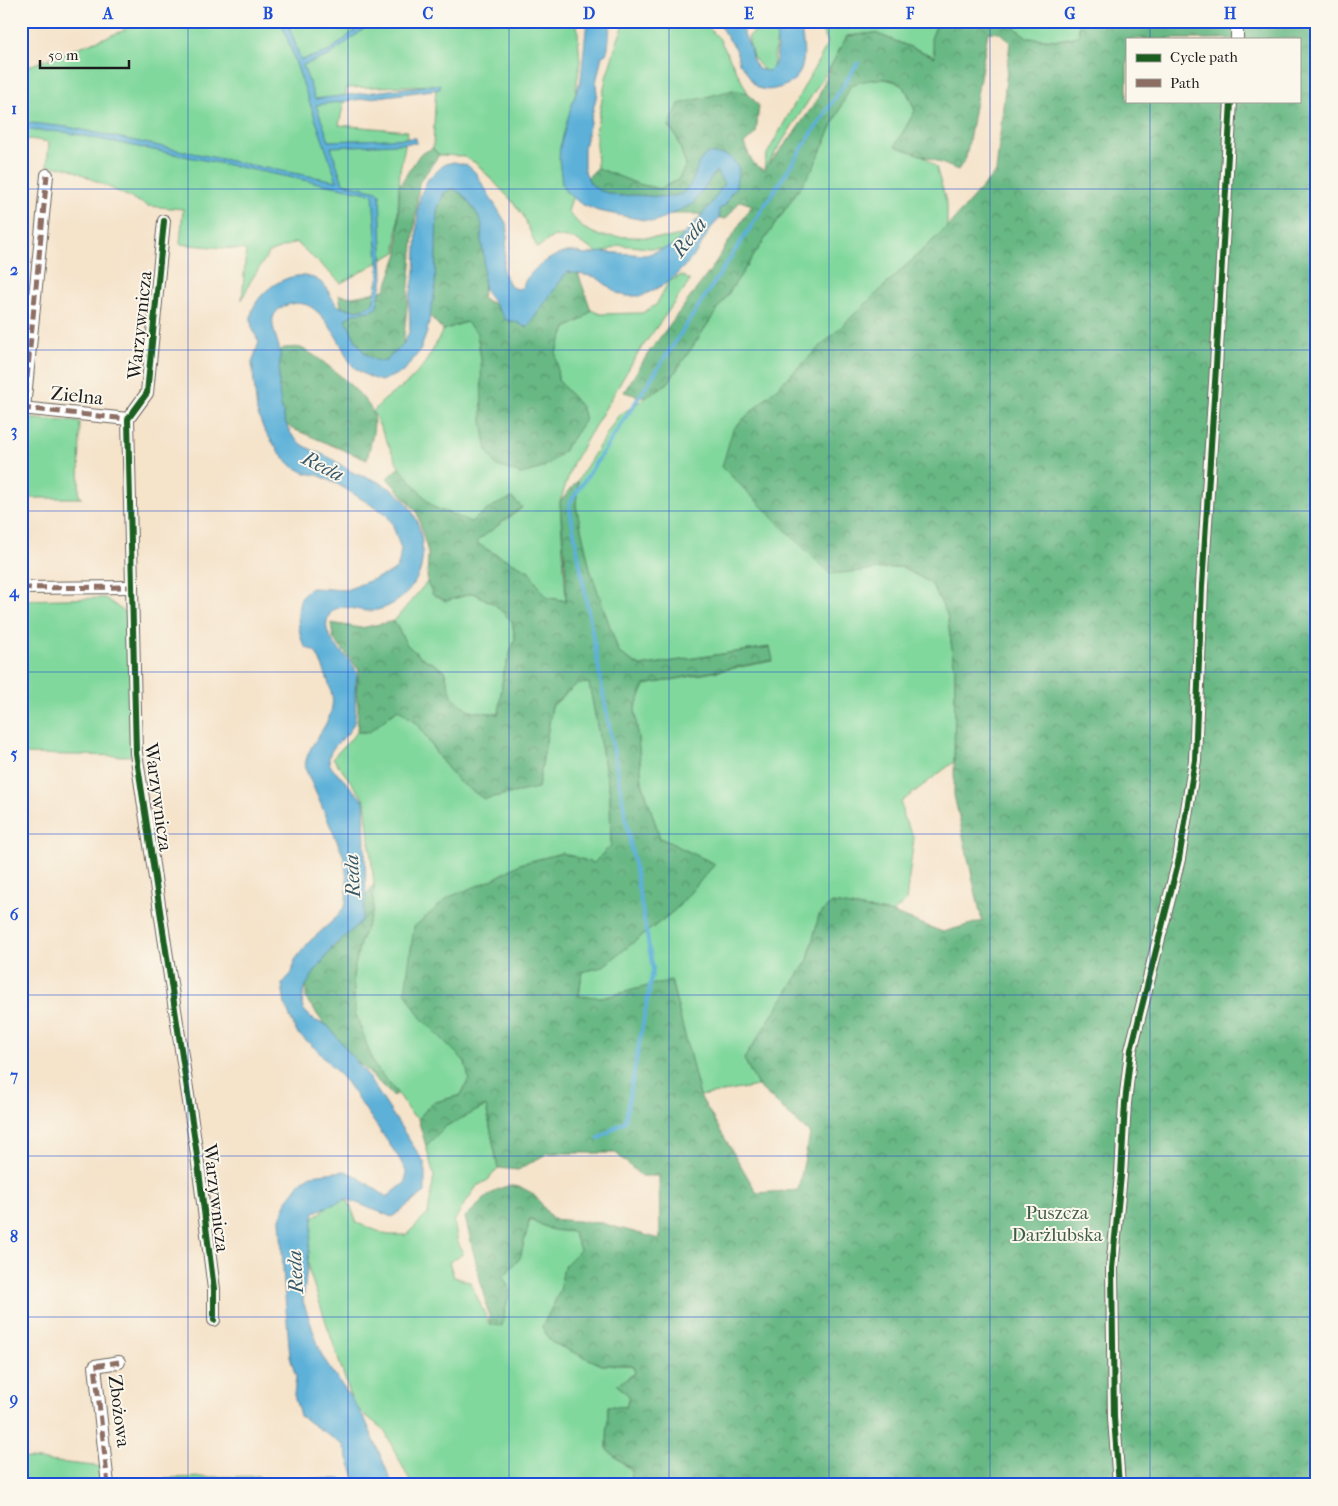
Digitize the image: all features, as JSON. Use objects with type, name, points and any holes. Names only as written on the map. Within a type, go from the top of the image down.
[{"type":"street","points":[[1237,21],[1237,38]]},
{"type":"street","points":[[1119,1485],[1114,1418],[1112,1269],[1121,1175],[1124,1103],[1131,1050],[1179,859],[1195,760],[1202,586],[1231,102]]},
{"type":"street","points":[[23,408],[47,175]]},
{"type":"street","name":"Warzywnicza","points":[[164,221],[147,393],[128,419],[136,753],[196,1148],[214,1289],[214,1320]]},
{"type":"street","name":"Zielna","points":[[23,408],[128,419]]},
{"type":"street","points":[[21,588],[132,588]]},
{"type":"street","name":"Zbożowa","points":[[108,1485],[95,1366],[119,1362]]},
{"type":"green space","points":[[122,21],[577,21],[580,62],[566,160],[572,198],[568,212],[583,228],[600,236],[667,238],[685,234],[668,250],[620,245],[600,254],[574,239],[554,236],[537,248],[523,215],[476,163],[462,156],[439,155],[433,148],[436,85],[347,88],[339,125],[408,131],[400,170],[396,252],[341,283],[296,242],[269,253],[250,282],[242,300],[246,250],[180,244],[183,209],[148,206],[69,168],[47,166],[49,142],[30,139],[21,141],[21,69],[125,30]]},
{"type":"green space","points":[[626,21],[702,21],[719,38],[748,93],[732,90],[669,126],[677,138],[686,165],[678,180],[660,189],[638,184],[597,168],[596,132],[606,78],[618,39]]},
{"type":"green space","points":[[757,21],[779,21],[773,68],[766,73],[753,57],[748,37],[760,27]]},
{"type":"green space","points":[[820,21],[938,21],[931,39],[936,57],[875,33],[847,36],[832,64],[764,170],[766,156],[828,43],[820,27]]},
{"type":"green space","name":"Puszcza Darżlubska","points":[[938,21],[1007,21],[1028,38],[1058,40],[1079,36],[1079,21],[1317,21],[1317,1485],[629,1485],[632,1470],[607,1450],[608,1406],[626,1407],[629,1396],[617,1385],[635,1373],[633,1365],[602,1365],[551,1342],[542,1327],[560,1291],[564,1266],[580,1250],[573,1232],[552,1230],[530,1219],[520,1258],[503,1277],[510,1289],[502,1326],[491,1325],[465,1217],[494,1191],[511,1186],[520,1187],[533,1194],[552,1219],[601,1223],[660,1239],[659,1176],[641,1176],[616,1153],[548,1153],[518,1170],[498,1168],[486,1106],[446,1126],[426,1146],[418,1119],[432,1103],[461,1095],[469,1079],[465,1062],[421,1018],[405,992],[414,927],[449,897],[492,880],[520,864],[562,853],[594,863],[611,845],[610,794],[589,683],[577,684],[552,706],[538,788],[484,799],[458,781],[438,756],[418,724],[398,709],[369,732],[357,732],[358,707],[356,691],[359,670],[333,638],[331,623],[361,628],[394,621],[407,645],[421,657],[444,670],[452,696],[469,711],[499,714],[503,674],[515,639],[512,621],[494,604],[473,593],[446,601],[433,595],[427,582],[428,553],[417,512],[387,478],[399,467],[433,507],[471,522],[493,506],[512,498],[522,507],[476,542],[529,571],[546,597],[566,601],[566,575],[560,502],[578,480],[576,506],[590,569],[619,653],[640,666],[770,647],[773,660],[645,685],[635,708],[642,782],[660,838],[715,864],[675,910],[602,967],[582,972],[579,996],[606,997],[671,980],[700,1096],[757,1193],[798,1190],[810,1134],[758,1086],[744,1059],[808,960],[819,915],[832,903],[893,913],[943,932],[982,921],[954,795],[955,670],[947,614],[931,583],[901,567],[830,574],[722,467],[733,429],[947,227],[996,172],[1010,42],[1000,33],[988,32],[966,158],[958,170],[895,146],[915,111],[906,90],[901,84],[887,79],[880,79],[851,85],[813,168],[668,383],[644,398],[624,392],[649,352],[710,271],[752,205],[740,201],[726,219],[698,214],[664,214],[587,199],[586,179],[597,168],[638,184],[660,189],[678,180],[686,165],[677,138],[669,126],[679,104],[733,90],[748,93],[759,106],[756,133],[744,144],[753,163],[764,170],[792,136],[817,100],[832,64],[847,36],[875,33],[935,57],[931,39]]},
{"type":"green space","points":[[1007,21],[1079,21],[1079,36],[1058,40],[1028,38]]},
{"type":"green space","points":[[874,78],[897,83],[902,86],[908,95],[915,111],[895,146],[924,156],[936,167],[947,204],[947,227],[733,429],[830,573],[901,567],[931,583],[947,614],[955,670],[954,762],[901,802],[903,817],[914,837],[906,901],[893,913],[832,903],[819,915],[808,960],[744,1059],[758,1086],[700,1096],[671,980],[606,997],[579,997],[582,972],[602,967],[675,910],[715,864],[660,838],[642,782],[635,708],[645,685],[772,661],[770,647],[640,666],[619,653],[590,569],[576,506],[578,480],[618,416],[668,383],[813,168],[851,84]]},
{"type":"green space","points":[[433,148],[439,155],[419,183],[403,347],[378,372],[345,327],[339,295],[353,297],[385,290],[398,253],[399,186],[420,154]]},
{"type":"green space","points":[[461,180],[494,208],[482,299],[502,307],[550,266],[576,267],[591,310],[583,319],[566,328],[556,352],[558,380],[582,408],[585,420],[563,452],[543,468],[521,474],[497,466],[487,451],[482,422],[481,359],[477,333],[466,322],[443,330],[428,314],[438,186]]},
{"type":"green space","points":[[682,275],[690,281],[638,353],[573,463],[560,502],[566,601],[546,597],[529,571],[475,542],[522,508],[493,506],[471,522],[433,507],[399,467],[373,412],[419,370],[443,330],[466,322],[477,333],[498,466],[521,473],[543,468],[582,408],[558,380],[556,352],[566,328],[583,319],[591,310],[600,314],[642,313],[656,305],[669,281]]},
{"type":"green space","points":[[296,347],[310,353],[343,378],[370,407],[374,425],[367,460],[291,428],[278,417],[278,352],[284,348]]},
{"type":"green space","points":[[21,418],[80,422],[79,497],[82,498],[21,498]]},
{"type":"green space","points":[[427,582],[433,595],[446,601],[473,593],[494,604],[512,621],[515,639],[503,674],[499,714],[469,711],[452,696],[444,670],[421,657],[407,645],[394,621]]},
{"type":"green space","points":[[105,598],[130,616],[131,756],[21,754],[21,600]]},
{"type":"green space","points":[[589,683],[610,794],[611,845],[594,863],[562,853],[520,864],[492,880],[421,1018],[465,1062],[469,1079],[461,1095],[432,1103],[418,1119],[410,1113],[397,1093],[374,1065],[355,1012],[353,975],[360,943],[373,911],[374,884],[365,801],[333,758],[357,732],[369,732],[398,709],[418,724],[438,756],[458,781],[538,788],[552,706],[577,684]]},
{"type":"green space","points":[[374,884],[373,911],[360,943],[353,975],[355,1012],[374,1065],[397,1093],[393,1096],[337,1042],[306,999],[306,980],[317,962],[338,944],[360,904]]},
{"type":"green space","points":[[486,1106],[498,1168],[488,1180],[477,1186],[454,1222],[458,1242],[463,1254],[449,1262],[454,1277],[470,1282],[490,1325],[502,1325],[503,1277],[520,1258],[530,1219],[552,1230],[573,1232],[580,1250],[564,1266],[560,1291],[542,1327],[551,1342],[602,1365],[633,1365],[635,1373],[626,1407],[608,1406],[607,1450],[632,1471],[629,1485],[412,1485],[384,1430],[354,1406],[309,1271],[306,1235],[314,1218],[340,1196],[349,1202],[357,1223],[388,1235],[406,1235],[428,1214],[434,1176],[426,1146],[446,1126]]},
{"type":"green space","points":[[21,1458],[103,1467],[103,1485],[21,1485]]},
{"type":"green space","points":[[259,1476],[261,1485],[165,1485],[165,1478]]},
{"type":"water","name":"Reda","points":[[281,21],[287,21],[301,60],[328,52],[367,21],[374,21],[329,56],[303,65],[315,99],[440,84],[440,89],[316,105],[329,141],[416,138],[417,143],[331,147],[343,183],[377,191],[380,194],[383,278],[377,307],[374,310],[353,314],[345,319],[361,348],[366,354],[378,361],[386,361],[404,343],[410,330],[409,301],[415,272],[420,196],[428,179],[445,164],[454,162],[467,165],[475,172],[506,223],[508,230],[503,271],[511,287],[517,289],[522,288],[527,278],[539,266],[562,253],[577,252],[584,255],[602,252],[646,255],[674,245],[707,209],[724,184],[716,171],[693,204],[654,222],[598,211],[581,204],[565,191],[562,184],[559,159],[560,147],[581,79],[587,21],[608,21],[611,24],[608,47],[606,54],[602,56],[596,83],[597,94],[584,147],[584,169],[590,183],[598,190],[619,196],[668,197],[682,194],[692,182],[699,162],[707,153],[729,156],[739,169],[735,190],[731,193],[725,206],[719,209],[719,219],[711,228],[694,256],[665,284],[642,296],[626,296],[617,293],[596,277],[567,272],[527,328],[516,322],[506,320],[485,291],[483,279],[484,258],[481,240],[482,224],[476,212],[463,195],[453,188],[444,193],[437,211],[435,290],[427,332],[420,351],[403,372],[381,381],[365,375],[353,366],[330,327],[321,315],[310,306],[298,303],[287,305],[274,315],[274,329],[280,355],[281,405],[285,422],[292,435],[308,448],[330,458],[350,471],[372,479],[391,489],[400,496],[413,513],[421,534],[421,567],[414,584],[402,598],[377,610],[363,611],[343,607],[338,608],[330,614],[327,623],[328,632],[332,640],[356,670],[357,677],[353,725],[332,750],[329,760],[334,771],[364,801],[366,897],[362,919],[358,925],[333,947],[314,973],[304,989],[302,1005],[304,1010],[314,1020],[328,1026],[365,1072],[425,1164],[425,1192],[392,1217],[347,1199],[314,1212],[303,1301],[322,1356],[365,1419],[393,1485],[358,1485],[343,1445],[300,1416],[294,1395],[296,1377],[290,1357],[280,1219],[287,1201],[299,1184],[311,1175],[345,1171],[356,1176],[387,1197],[406,1182],[406,1171],[347,1083],[316,1049],[297,1033],[285,1005],[282,984],[292,973],[295,960],[309,942],[337,917],[346,904],[347,880],[344,857],[305,768],[311,749],[327,722],[333,702],[319,659],[315,652],[305,647],[301,638],[298,620],[299,603],[303,595],[312,588],[346,590],[392,572],[397,568],[401,549],[392,523],[386,514],[339,485],[318,475],[305,473],[292,466],[279,452],[264,430],[257,412],[252,363],[259,342],[251,324],[253,309],[263,294],[279,282],[297,276],[314,278],[320,282],[335,302],[344,308],[360,309],[373,303],[379,275],[373,194],[64,132],[21,130],[21,122],[68,127],[337,181]]},
{"type":"water","points":[[719,21],[738,21],[758,69],[768,71],[773,68],[777,56],[775,21],[799,21],[803,39],[804,58],[798,75],[793,81],[779,88],[767,90],[757,87],[739,63],[736,49],[723,31]]},
{"type":"water","points":[[277,1479],[339,1479],[347,1482],[348,1485],[278,1485]]},
{"type":"waterway","points":[[598,1139],[625,1121],[653,969],[569,504],[858,63]]},
{"type":"marked path","points":[[24,408],[47,175]]},
{"type":"marked path","points":[[21,408],[128,419]]},
{"type":"marked path","points":[[21,588],[132,587]]},
{"type":"marked path","points":[[108,1485],[95,1366],[119,1362]]},
{"type":"cycle path","points":[[1119,1485],[1114,1418],[1112,1269],[1121,1175],[1125,1103],[1131,1050],[1179,859],[1195,760],[1202,586],[1231,102]]},
{"type":"cycle path","points":[[164,221],[147,393],[128,419],[136,753],[196,1148],[214,1289],[214,1320]]}]
